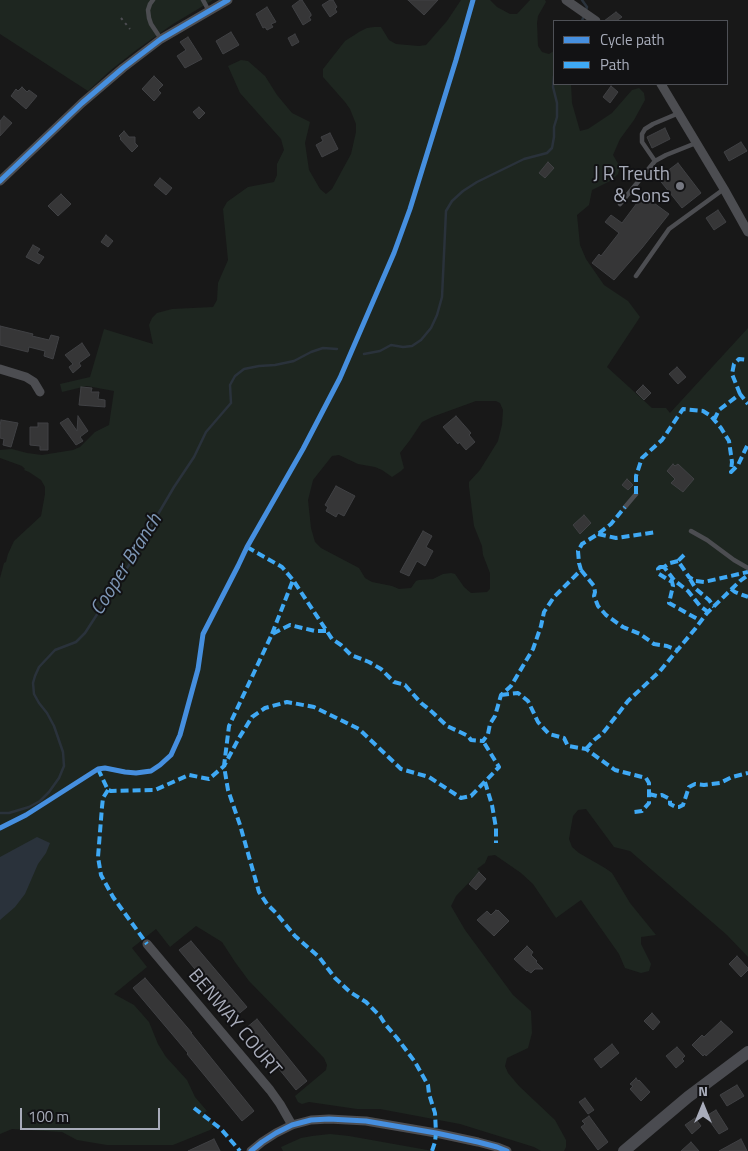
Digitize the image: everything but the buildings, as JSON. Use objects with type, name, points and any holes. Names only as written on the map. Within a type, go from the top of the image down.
[{"type":"street","points":[[0,181],[82,103],[123,68],[162,38],[228,0]]},
{"type":"street","points":[[566,0],[588,16]]},
{"type":"street","points":[[661,85],[748,232]]},
{"type":"street","points":[[0,370],[26,377],[34,382],[40,392]]},
{"type":"street","name":"BENWAY COURT","points":[[147,944],[270,1090],[292,1125]]},
{"type":"street","points":[[624,1151],[688,1097],[748,1052]]},
{"type":"street","points":[[251,1151],[276,1133],[292,1125],[311,1120],[329,1119],[366,1121],[470,1140],[507,1151]]},
{"type":"lane","points":[[153,0],[148,10],[149,18],[151,24],[162,38]]},
{"type":"lane","points":[[202,0],[209,11]]},
{"type":"lane","points":[[655,161],[642,142],[642,134],[645,129],[653,124],[679,113]]},
{"type":"lane","points":[[620,204],[655,161],[666,154],[696,143]]},
{"type":"lane","points":[[636,276],[669,229],[724,189]]},
{"type":"lane","points":[[625,507],[636,494]]},
{"type":"lane","points":[[691,531],[748,568]]},
{"type":"path","points":[[121,18],[130,29]]},
{"type":"shaded area","points":[[0,0],[213,0],[173,24],[135,51],[88,91],[0,34]]},
{"type":"shaded area","points":[[461,0],[490,0],[497,7],[510,14],[517,14],[530,0],[545,0],[546,2],[538,16],[538,46],[542,52],[549,54],[553,52],[553,85],[571,85],[572,103],[580,131],[588,129],[612,113],[632,90],[639,88],[644,93],[645,100],[634,120],[620,139],[613,155],[620,167],[618,174],[612,180],[592,190],[589,205],[577,215],[580,245],[586,259],[604,285],[628,301],[640,317],[607,367],[652,408],[666,408],[670,413],[748,328],[748,957],[727,935],[630,851],[614,847],[586,809],[578,810],[573,816],[569,839],[572,847],[612,873],[630,903],[656,935],[641,937],[641,944],[651,964],[649,971],[641,973],[625,968],[619,954],[581,900],[556,918],[533,884],[495,855],[488,856],[485,863],[477,869],[480,871],[456,896],[451,906],[465,930],[513,995],[531,1011],[532,1033],[528,1048],[507,1058],[505,1066],[508,1073],[519,1086],[555,1120],[566,1140],[564,1151],[541,1151],[534,1147],[460,1124],[380,1109],[357,1109],[309,1102],[302,1104],[298,1102],[295,1096],[326,1070],[327,1065],[324,1058],[249,981],[222,942],[196,926],[170,947],[156,929],[132,948],[147,967],[114,994],[134,1005],[149,1022],[158,1044],[166,1057],[187,1080],[195,1097],[207,1111],[203,1113],[205,1116],[216,1125],[210,1130],[173,1145],[107,1145],[77,1140],[62,1132],[12,1129],[0,1134],[0,578],[4,563],[14,541],[41,516],[45,487],[41,480],[24,470],[22,466],[0,458],[0,450],[12,449],[42,455],[73,450],[80,447],[95,432],[109,425],[114,391],[87,386],[62,392],[60,384],[90,377],[104,329],[153,344],[149,325],[157,313],[172,309],[213,307],[217,300],[218,283],[228,260],[223,209],[227,202],[248,187],[274,182],[277,175],[277,164],[284,150],[281,139],[240,93],[228,66],[241,60],[248,61],[265,76],[277,95],[292,113],[310,122],[305,143],[309,170],[320,189],[326,194],[332,189],[351,154],[356,124],[350,109],[323,77],[323,69],[345,41],[367,28],[381,27],[389,40],[396,44],[426,45],[447,21]],"holes":[[[476,401],[496,401],[500,403],[503,410],[498,441],[480,470],[469,482],[474,526],[490,573],[490,589],[487,592],[471,593],[455,574],[451,573],[443,574],[433,579],[416,581],[411,588],[399,589],[372,582],[365,578],[359,568],[321,548],[315,542],[311,528],[308,500],[313,480],[332,456],[339,455],[358,464],[375,467],[392,477],[404,468],[400,453],[422,422]]]},
{"type":"shaded area","points":[[37,837],[50,843],[46,853],[38,864],[25,894],[15,907],[0,920],[0,857]]},
{"type":"shaded area","points":[[330,1134],[433,1151],[283,1151],[281,1147],[301,1138]]},
{"type":"waterway","name":"Cooper Branch","points":[[582,0],[587,7],[582,20]]},
{"type":"waterway","name":"Cooper Branch","points":[[364,354],[380,351],[391,345],[412,346],[421,340],[431,328],[442,297],[446,211],[452,201],[477,182],[524,159],[547,153],[552,148],[557,117],[557,103],[553,85]]},
{"type":"waterway","name":"Cooper Branch","points":[[0,813],[9,813],[29,807],[40,801],[59,778],[64,766],[63,752],[54,726],[34,694],[33,683],[35,676],[39,667],[55,650],[76,642],[85,633],[140,548],[174,487],[194,457],[206,432],[231,403],[230,385],[235,376],[244,369],[294,361],[323,348],[337,349]]},
{"type":"marked path","points":[[740,394],[732,374],[734,364],[739,359],[748,360]]},
{"type":"marked path","points":[[714,420],[719,410],[740,394],[748,404]]},
{"type":"marked path","points":[[636,494],[636,476],[642,458],[662,440],[683,409],[703,411],[711,416],[721,428],[729,441],[732,462],[731,472],[738,465],[748,444]]},
{"type":"marked path","points":[[247,547],[282,567],[293,580],[332,639],[351,655],[381,669],[394,682],[405,685],[421,703],[447,726],[468,736],[471,740],[483,741],[488,734],[501,695],[511,686],[533,649],[544,612],[554,597],[581,570],[578,551],[582,544],[611,524],[625,507]]},
{"type":"marked path","points":[[598,534],[616,538],[657,532]]},
{"type":"marked path","points":[[684,555],[678,561],[689,577],[695,581],[704,582],[748,572]]},
{"type":"marked path","points":[[678,561],[664,567],[674,580],[688,591],[700,606],[708,612]]},
{"type":"marked path","points":[[664,567],[658,569],[659,574],[672,582],[673,586],[669,603],[701,621]]},
{"type":"marked path","points":[[581,570],[594,586],[594,596],[598,606],[606,615],[654,644],[677,650]]},
{"type":"marked path","points":[[586,749],[603,733],[628,701],[660,671],[707,613],[748,575]]},
{"type":"marked path","points":[[690,579],[696,589],[714,607]]},
{"type":"marked path","points":[[272,634],[293,580]]},
{"type":"marked path","points":[[731,589],[748,597]]},
{"type":"marked path","points":[[326,631],[315,631],[290,625],[272,634],[229,726],[224,766],[228,790],[259,892],[267,904],[295,936],[319,957],[335,978],[350,992],[366,1002],[380,1016],[415,1062],[428,1085],[435,1113],[436,1133],[432,1151]]},
{"type":"marked path","points":[[501,695],[518,693],[528,701],[538,722],[549,734],[564,738],[568,746],[586,749],[615,770],[646,778],[649,783],[649,803],[642,811],[634,812]]},
{"type":"marked path","points":[[98,769],[108,790],[111,791],[155,790],[189,775],[209,779],[224,766],[252,717],[265,708],[287,702],[314,707],[359,729],[401,769],[429,777],[461,798],[471,796],[499,767],[483,741]]},
{"type":"marked path","points":[[649,794],[662,795],[670,799],[670,804],[679,807],[683,805],[689,787],[695,784],[720,783],[732,777],[748,773]]},
{"type":"marked path","points":[[485,782],[492,805],[496,828],[496,843]]},
{"type":"marked path","points":[[108,790],[103,798],[102,807],[98,857],[101,875],[113,897],[147,944]]},
{"type":"marked path","points":[[194,1108],[221,1129],[240,1151]]},
{"type":"cycle path","points":[[0,181],[82,103],[123,68],[161,39],[228,0]]},
{"type":"cycle path","points":[[0,828],[26,815],[98,769],[105,768],[136,773],[151,771],[171,755],[180,735],[198,669],[203,634],[247,547],[303,449],[340,378],[394,253],[410,209],[473,0]]},
{"type":"cycle path","points":[[251,1151],[276,1133],[292,1125],[311,1120],[329,1119],[366,1121],[436,1133],[478,1142],[507,1151]]},
{"type":"place","name":"J R Treuth & Sons","points":[[680,186]]}]
